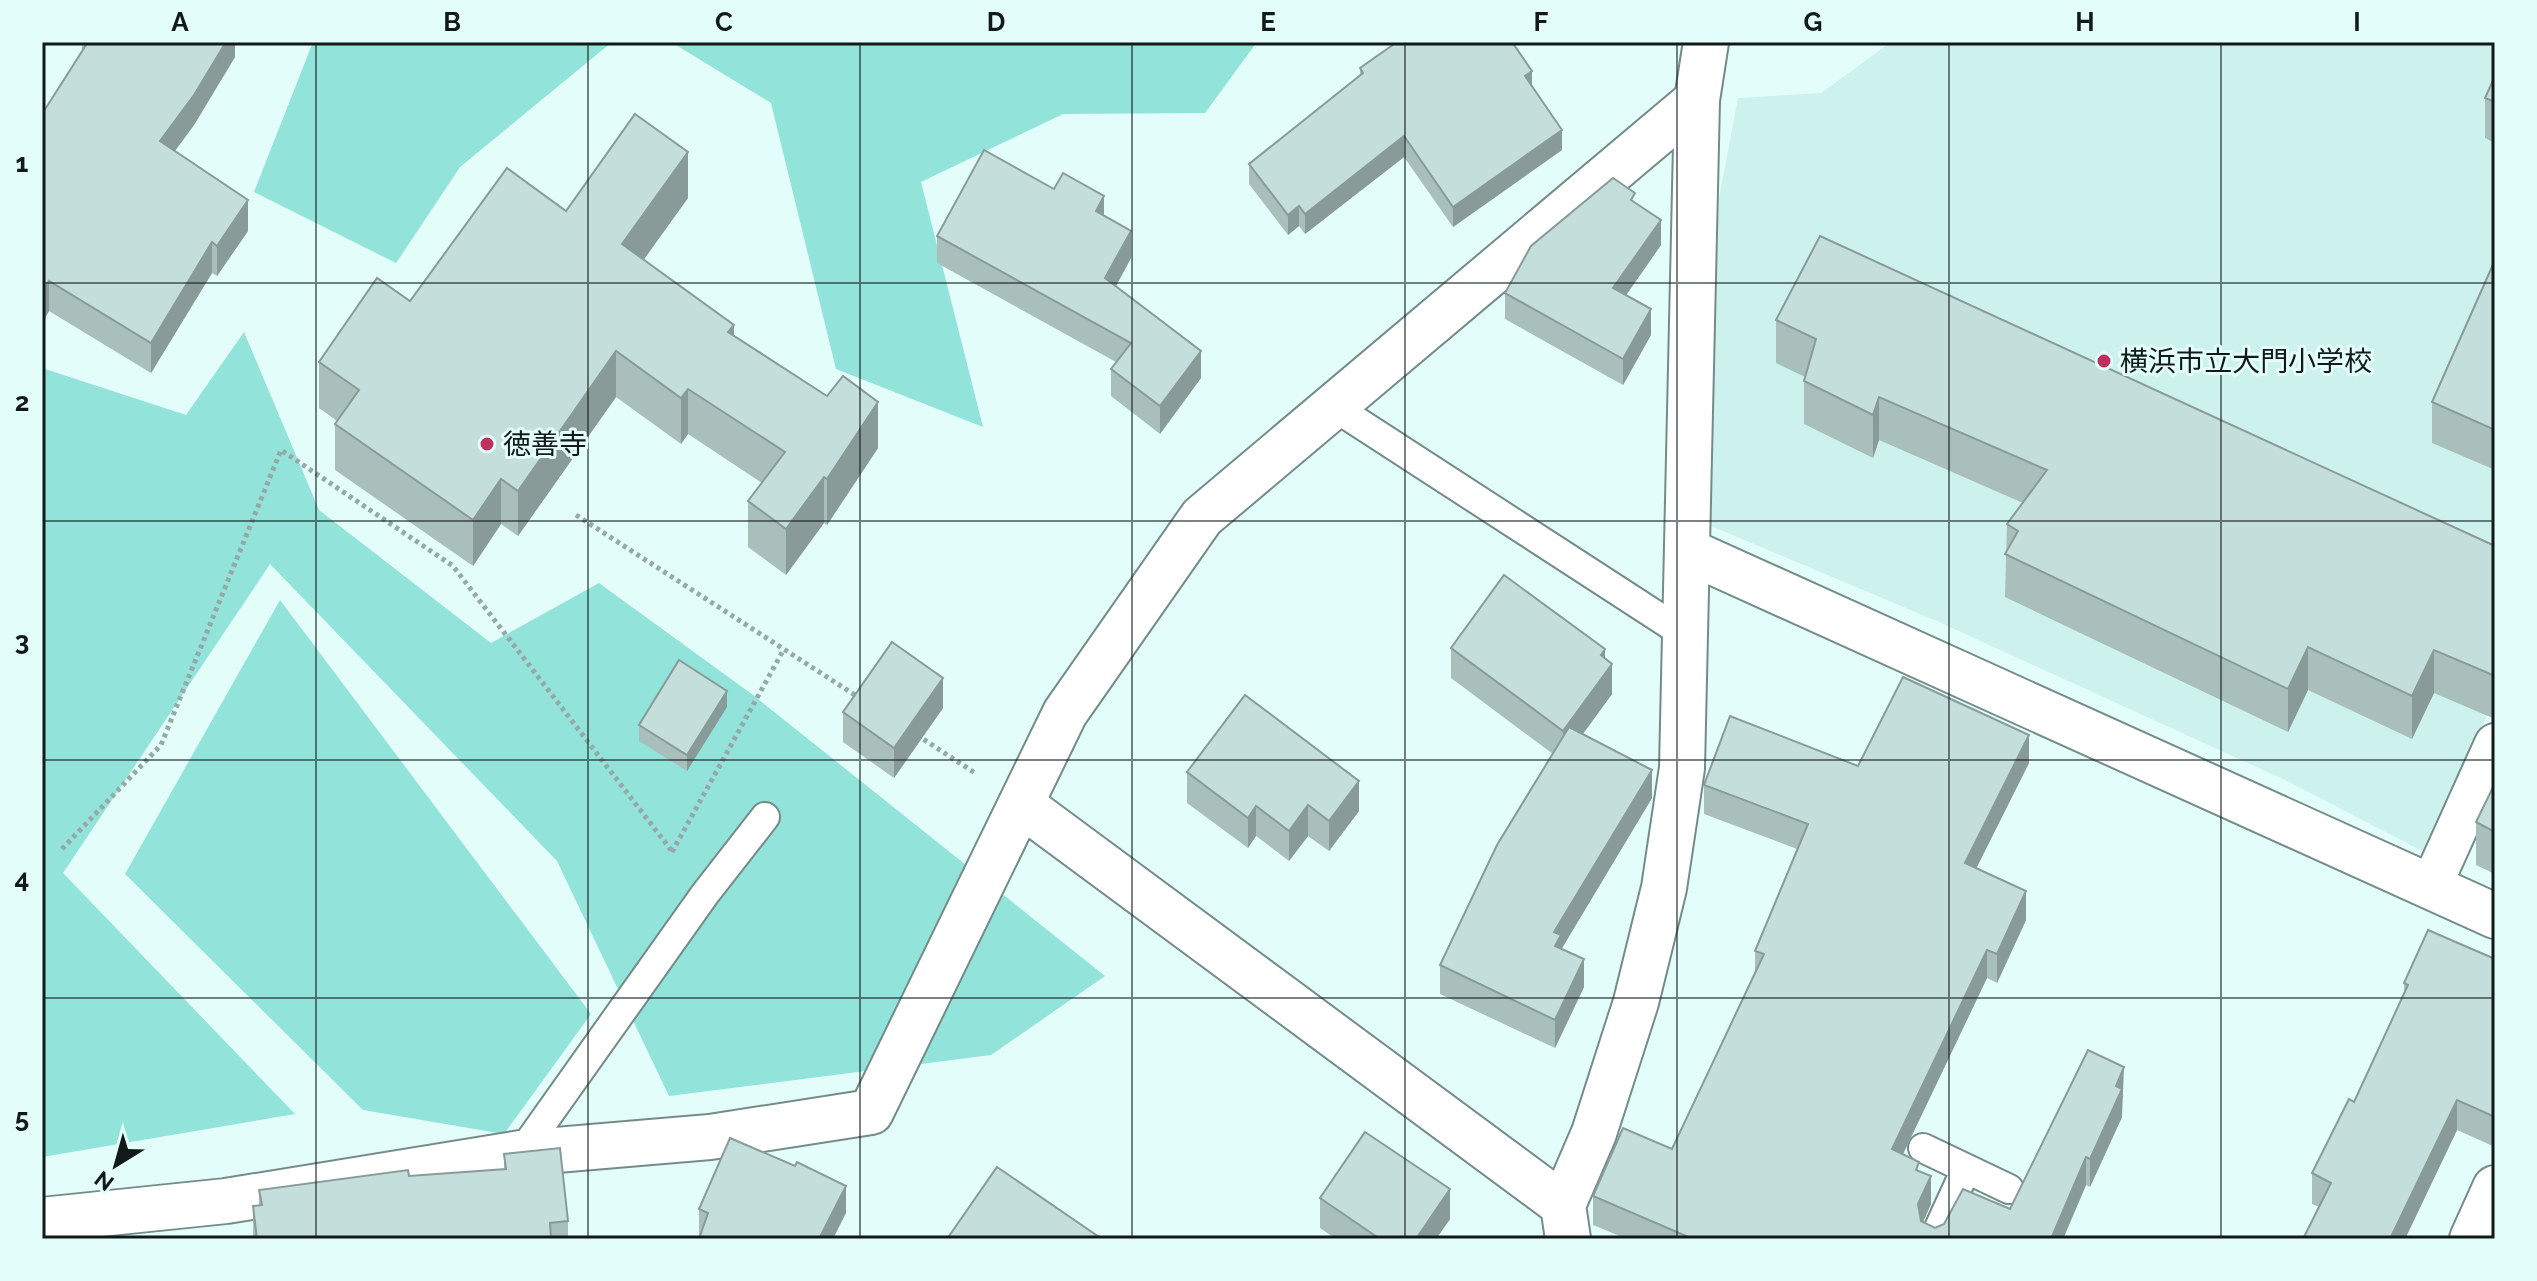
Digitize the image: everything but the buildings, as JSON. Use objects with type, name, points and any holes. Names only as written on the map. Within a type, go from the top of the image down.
[{"type":"street","points":[[1022,805],[1565,1222],[1636,1002],[1664,888],[1682,768],[1697,100],[1706,42]]},
{"type":"street","points":[[42,1220],[224,1220],[521,1153],[710,1137],[871,1112],[1065,713],[1202,517],[1697,100]]},
{"type":"street","points":[[1688,551],[2495,916]]},
{"type":"street","points":[[2431,886],[2495,744]]},
{"type":"street","points":[[2472,1239],[2495,1188]]},
{"type":"lane","points":[[1333,406],[1683,633]]},
{"type":"lane","points":[[521,1153],[705,894],[765,817]]},
{"type":"lane","points":[[1923,1148],[2009,1189]]},
{"type":"lane","points":[[1934,1239],[1966,1169]]},
{"type":"path","points":[[62,849],[161,745],[281,450],[453,566],[705,894]]},
{"type":"path","points":[[576,515],[864,701]]},
{"type":"path","points":[[671,850],[784,649]]},
{"type":"path","points":[[904,727],[971,771]]},
{"type":"shaded area","points":[[313,42],[612,42],[460,167],[396,263],[254,192]]},
{"type":"shaded area","points":[[671,42],[1257,42],[1205,113],[1063,114],[921,182],[983,427],[836,369],[771,103]]},
{"type":"shaded area","name":"横浜市立大門小学校","points":[[1891,42],[2495,42],[2495,697],[2426,853],[2285,780],[1939,622],[1706,524],[1719,198],[1738,98],[1821,93]]},
{"type":"shaded area","points":[[244,332],[319,510],[491,643],[599,583],[753,695],[1105,976],[991,1055],[669,1096],[557,861],[270,564],[63,873],[295,1114],[42,1157],[42,368],[186,415]]},
{"type":"shaded area","points":[[280,600],[591,1014],[504,1134],[363,1110],[125,874]]},
{"type":"place","name":"横浜市立大門小学校","points":[[2104,361]]},
{"type":"place","name":"徳善寺","points":[[487,444]]}]
